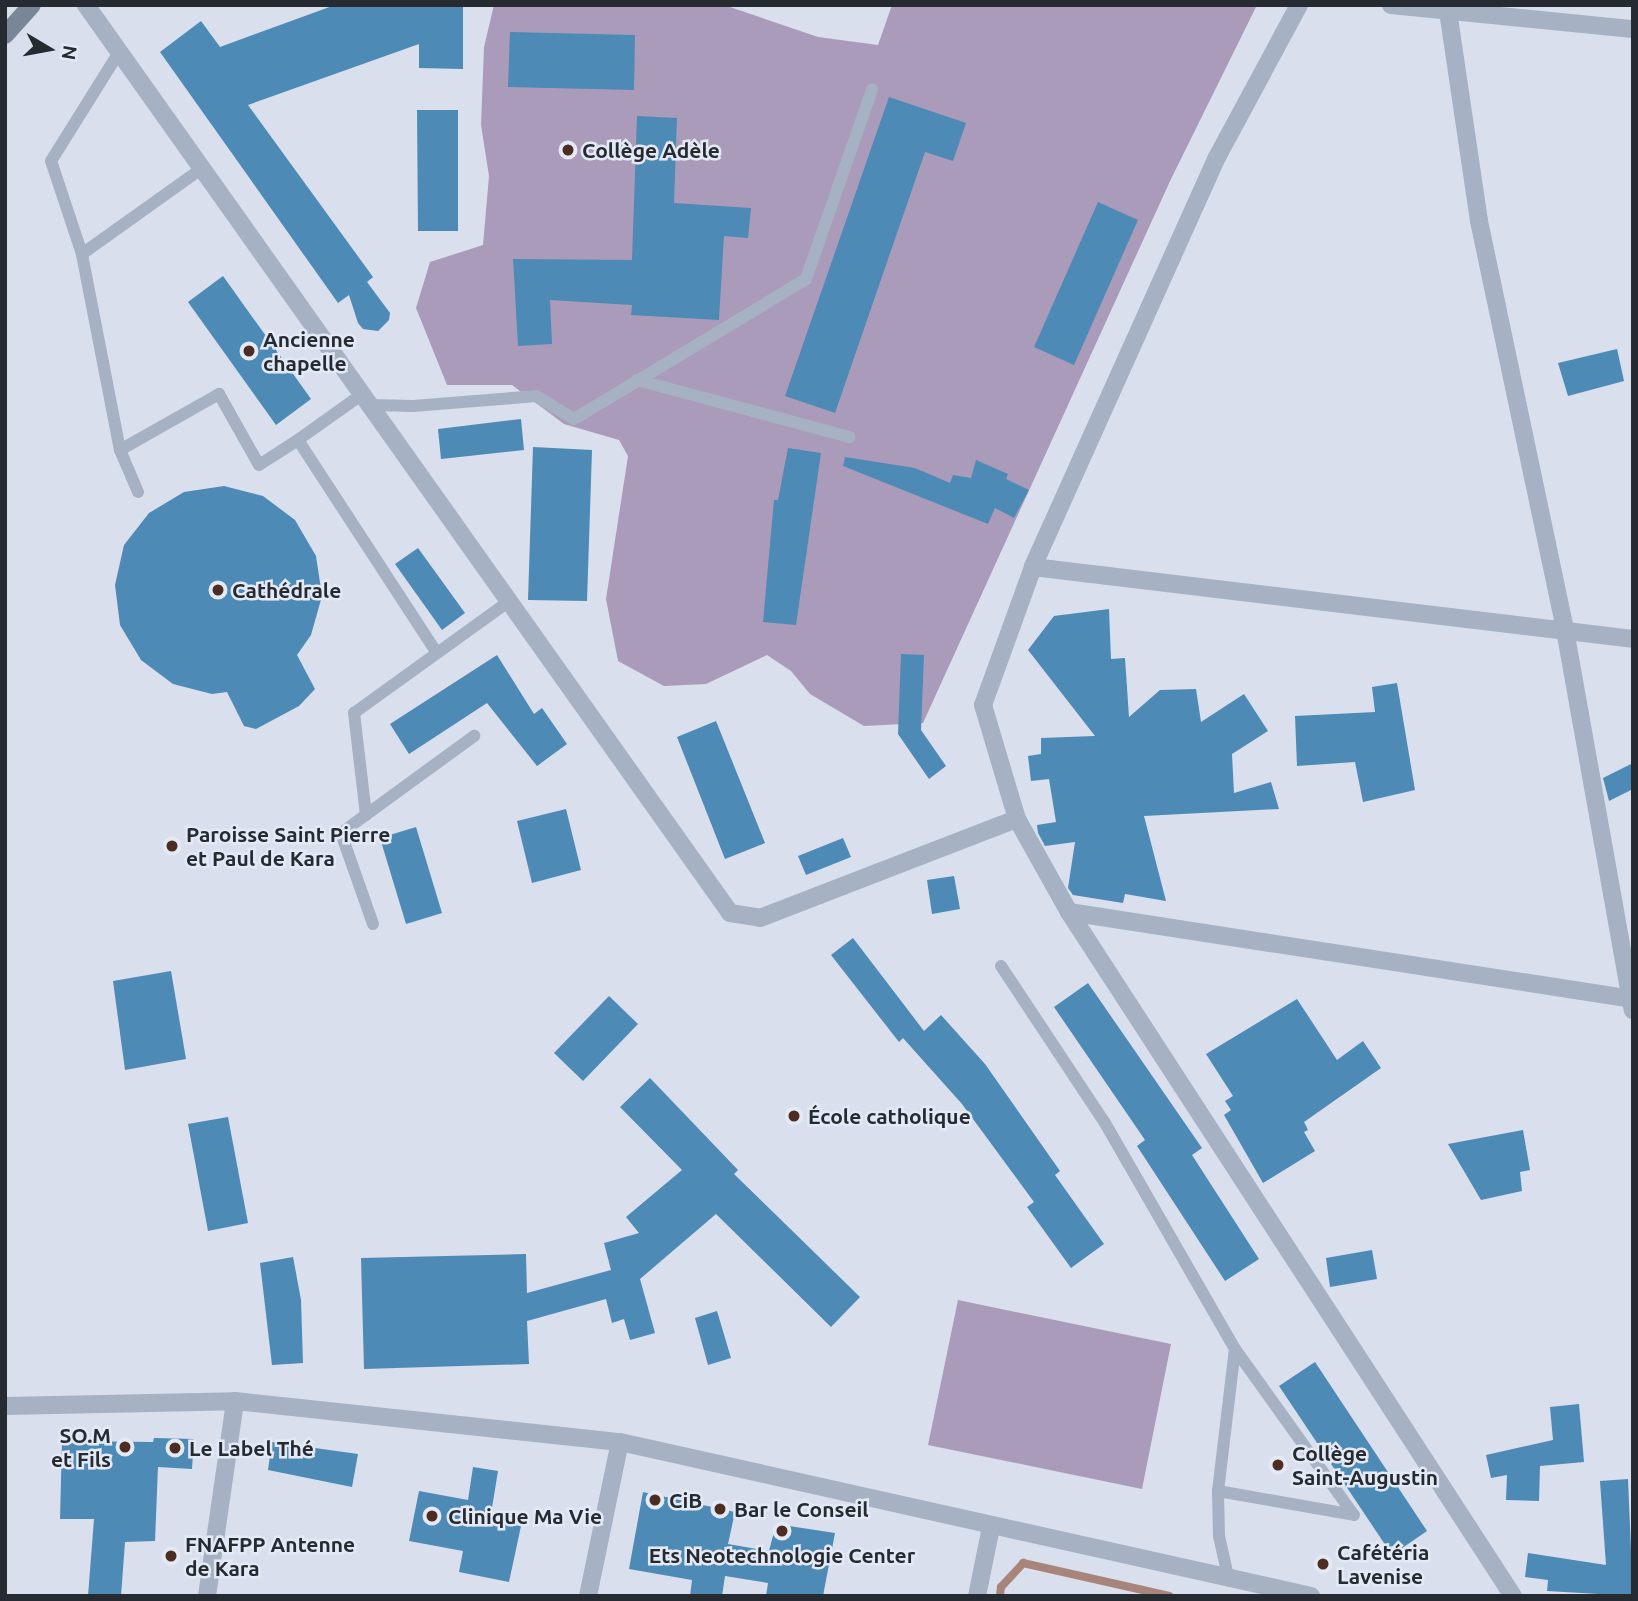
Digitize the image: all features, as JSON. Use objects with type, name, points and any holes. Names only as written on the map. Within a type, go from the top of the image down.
[{"type":"main road","points":[[5,35],[32,5]]},
{"type":"street","points":[[86,5],[730,912],[760,918],[1017,819]]},
{"type":"street","points":[[1299,5],[1217,157],[1033,567],[984,705],[1017,819],[1069,912],[1513,1596]]},
{"type":"street","points":[[1391,5],[1633,29]]},
{"type":"street","points":[[1069,912],[1632,1003],[1565,630],[1479,221],[1448,11]]},
{"type":"street","points":[[1033,567],[1633,639]]},
{"type":"street","points":[[206,1596],[235,1401]]},
{"type":"street","points":[[5,1406],[235,1401],[620,1442],[1229,1581],[1311,1596]]},
{"type":"street","points":[[588,1596],[620,1442]]},
{"type":"street","points":[[977,1596],[992,1527]]},
{"type":"lane","points":[[120,52],[51,161],[82,254],[120,450],[138,492]]},
{"type":"lane","points":[[120,450],[219,394],[258,465],[365,400],[413,406],[536,396],[574,419],[806,279],[872,89]]},
{"type":"lane","points":[[82,254],[201,169]]},
{"type":"lane","points":[[636,380],[849,437]]},
{"type":"lane","points":[[298,440],[437,653]]},
{"type":"lane","points":[[366,815],[354,713],[508,602]]},
{"type":"lane","points":[[373,924],[341,833],[474,736]]},
{"type":"lane","points":[[1001,966],[1105,1123],[1235,1349],[1354,1516],[1218,1490]]},
{"type":"lane","points":[[1229,1581],[1219,1536],[1218,1490],[1235,1349]]},
{"type":"shaded area","points":[[494,5],[724,5],[818,37],[878,45],[892,5],[1257,5],[1171,179],[923,723],[864,726],[810,694],[791,671],[767,655],[706,684],[664,686],[618,661],[606,599],[628,456],[619,440],[564,424],[512,385],[447,385],[416,308],[430,262],[483,245],[489,176],[481,125],[484,47]]},
{"type":"shaded area","points":[[958,1300],[1171,1344],[1142,1489],[928,1445]]},
{"type":"building","points":[[335,5],[463,5],[463,69],[419,68],[419,44],[248,105],[373,277],[367,282],[390,313],[389,320],[378,331],[363,329],[358,323],[349,295],[338,303],[160,52],[201,21],[220,47]]},
{"type":"building","points":[[510,32],[635,35],[634,90],[508,87]]},
{"type":"building","points":[[889,97],[966,123],[953,161],[925,152],[835,413],[785,396]]},
{"type":"building","points":[[417,110],[458,110],[458,231],[418,231]]},
{"type":"building","points":[[637,116],[677,118],[674,203],[751,208],[748,238],[724,236],[719,320],[631,315],[632,305],[550,300],[552,344],[518,346],[513,259],[632,260]]},
{"type":"building","points":[[1098,202],[1138,220],[1074,365],[1034,347]]},
{"type":"building","name":"Ancienne chapelle","points":[[223,276],[311,399],[276,425],[188,302]]},
{"type":"building","points":[[1617,349],[1624,381],[1568,396],[1558,363]]},
{"type":"building","points":[[521,419],[524,450],[441,459],[438,429]]},
{"type":"building","points":[[533,447],[592,450],[587,601],[528,600]]},
{"type":"building","points":[[788,448],[821,453],[796,625],[763,622],[774,500],[778,500]]},
{"type":"building","points":[[845,457],[915,468],[950,483],[953,475],[971,478],[976,460],[1008,474],[1006,479],[1029,490],[1014,518],[995,508],[988,524],[843,466]]},
{"type":"building","name":"Cathédrale","points":[[224,486],[263,496],[295,520],[316,556],[322,596],[311,635],[297,655],[315,689],[299,706],[256,729],[244,726],[227,692],[212,694],[173,684],[141,660],[120,625],[115,585],[124,545],[149,513],[184,492]]},
{"type":"building","points":[[418,548],[465,613],[442,630],[395,564]]},
{"type":"building","points":[[1109,609],[1111,659],[1125,658],[1129,717],[1160,690],[1196,689],[1201,722],[1244,694],[1268,731],[1232,754],[1234,793],[1271,782],[1279,809],[1144,816],[1166,901],[1125,894],[1123,903],[1073,895],[1068,888],[1075,842],[1045,846],[1038,833],[1037,825],[1056,822],[1049,779],[1031,781],[1028,756],[1041,754],[1041,738],[1095,736],[1028,650],[1054,616]]},
{"type":"building","points":[[901,654],[924,655],[921,730],[946,766],[929,779],[898,734]]},
{"type":"building","points":[[497,655],[534,714],[542,708],[567,744],[537,766],[487,703],[409,754],[390,724]]},
{"type":"building","points":[[1397,683],[1415,790],[1363,802],[1355,762],[1297,766],[1295,716],[1375,712],[1372,687]]},
{"type":"building","points":[[716,721],[765,843],[725,859],[677,737]]},
{"type":"building","points":[[1633,763],[1633,789],[1609,801],[1603,778]]},
{"type":"building","points":[[566,809],[581,870],[532,883],[517,821]]},
{"type":"building","points":[[416,827],[442,913],[406,924],[380,838]]},
{"type":"building","points":[[843,838],[851,857],[806,875],[798,856]]},
{"type":"building","points":[[954,876],[960,909],[932,914],[927,880]]},
{"type":"building","points":[[853,938],[924,1031],[941,1015],[985,1064],[1060,1171],[1055,1175],[1104,1244],[1071,1268],[1027,1207],[1034,1202],[962,1104],[903,1038],[899,1042],[831,955]]},
{"type":"building","points":[[171,971],[186,1059],[125,1070],[113,981]]},
{"type":"building","points":[[1088,983],[1202,1148],[1192,1155],[1259,1259],[1225,1281],[1137,1146],[1145,1140],[1054,1007]]},
{"type":"building","points":[[609,996],[638,1024],[583,1081],[554,1053]]},
{"type":"building","points":[[1297,999],[1337,1060],[1363,1041],[1381,1068],[1304,1122],[1308,1130],[1304,1132],[1315,1151],[1263,1183],[1224,1115],[1231,1110],[1225,1101],[1233,1096],[1206,1054]]},
{"type":"building","points":[[650,1078],[738,1170],[734,1174],[860,1297],[831,1327],[716,1214],[640,1279],[655,1333],[630,1340],[624,1319],[612,1323],[606,1299],[527,1321],[529,1364],[364,1369],[361,1258],[526,1254],[527,1293],[611,1270],[604,1243],[639,1233],[626,1217],[682,1170],[620,1107]]},
{"type":"building","points":[[228,1117],[248,1223],[208,1231],[188,1124]]},
{"type":"building","points":[[1523,1130],[1530,1170],[1520,1172],[1522,1191],[1481,1200],[1448,1144]]},
{"type":"building","points":[[1372,1250],[1377,1279],[1330,1287],[1326,1258]]},
{"type":"building","points":[[293,1257],[301,1300],[303,1363],[272,1365],[260,1263]]},
{"type":"building","points":[[717,1311],[731,1358],[708,1365],[695,1318]]},
{"type":"building","points":[[1315,1362],[1427,1531],[1392,1555],[1279,1386]]},
{"type":"building","points":[[1579,1404],[1584,1462],[1540,1466],[1539,1501],[1506,1500],[1507,1475],[1491,1478],[1486,1455],[1553,1440],[1550,1407]]},
{"type":"building","points":[[154,1438],[194,1439],[192,1469],[158,1467],[155,1541],[125,1542],[121,1596],[88,1596],[94,1519],[60,1519],[62,1441],[153,1442]]},
{"type":"building","points":[[272,1442],[358,1454],[352,1487],[268,1470]]},
{"type":"building","points":[[473,1467],[498,1471],[490,1520],[521,1526],[509,1582],[459,1572],[463,1551],[409,1541],[419,1491],[468,1500]]},
{"type":"building","points":[[1628,1479],[1633,1596],[1547,1591],[1548,1580],[1525,1577],[1528,1553],[1606,1565],[1600,1481]]},
{"type":"building","points":[[643,1492],[735,1512],[728,1544],[769,1551],[776,1524],[835,1533],[823,1596],[766,1596],[768,1583],[725,1576],[722,1596],[690,1596],[692,1580],[629,1569]]},
{"type":"waterway","points":[[1000,1596],[1001,1587],[1023,1563],[1169,1596]]},
{"type":"place","name":"Collège Adèle","points":[[568,150]]},
{"type":"place","name":"Ancienne chapelle","points":[[249,351]]},
{"type":"place","name":"Cathédrale","points":[[218,590]]},
{"type":"place","name":"Paroisse Saint Pierre et Paul de Kara","points":[[172,846]]},
{"type":"place","name":"École catholique","points":[[794,1116]]},
{"type":"place","name":"SO.M et Fils","points":[[125,1447]]},
{"type":"place","name":"Le Label Thé","points":[[175,1448]]},
{"type":"place","name":"Collège Saint-Augustin","points":[[1278,1465]]},
{"type":"place","name":"CiB","points":[[655,1500]]},
{"type":"place","name":"Bar le Conseil","points":[[720,1509]]},
{"type":"place","name":"Clinique Ma Vie","points":[[432,1516]]},
{"type":"place","name":"Ets Neotechnologie Center","points":[[782,1531]]},
{"type":"place","name":"FNAFPP Antenne de Kara","points":[[171,1556]]},
{"type":"place","name":"Cafétéria Lavenise","points":[[1323,1564]]}]
